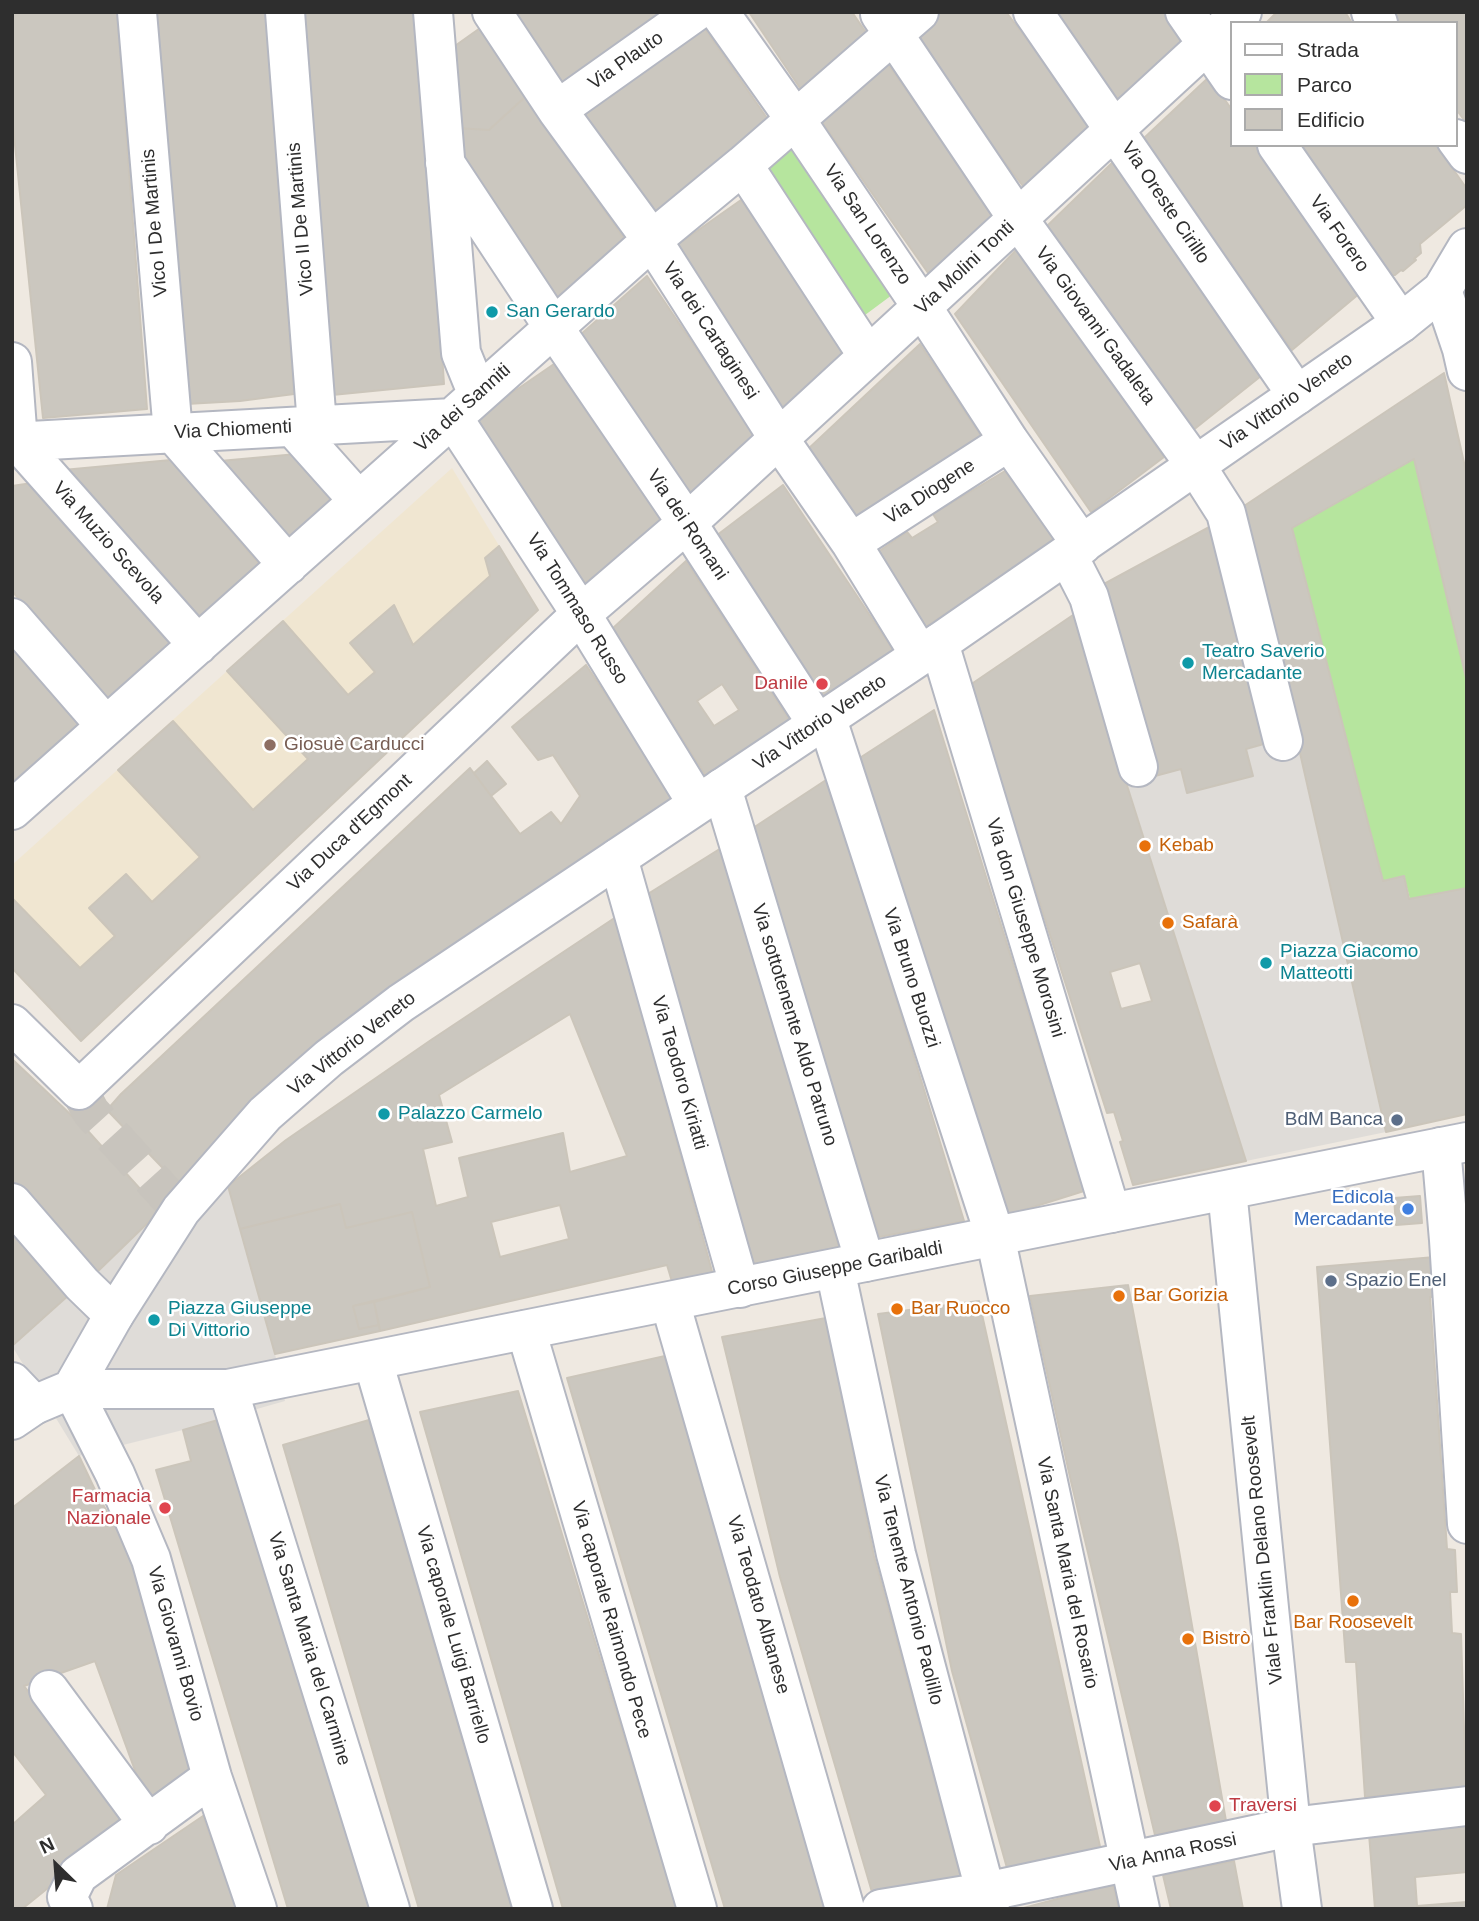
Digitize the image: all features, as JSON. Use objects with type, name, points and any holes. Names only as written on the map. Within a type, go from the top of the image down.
[{"type":"street","name":"Vico I De Martinis","points":[[137,12],[173,433]]},
{"type":"street","name":"Vico II De Martinis","points":[[285,12],[305,426]]},
{"type":"street","name":"Via Tommaso Russo","points":[[433,12],[466,406],[582,614],[710,796]]},
{"type":"street","name":"Via dei Cartaginesi","points":[[492,12],[557,110],[652,240],[779,439],[851,543],[930,649]]},
{"type":"street","name":"Via Plauto","points":[[557,110],[695,12]]},
{"type":"street","name":"Via San Lorenzo","points":[[719,12],[922,307],[1009,441],[1075,550],[1138,767]]},
{"type":"street","name":"Via Oreste Cirillo","points":[[1032,12],[1297,395]]},
{"type":"street","points":[[1185,12],[1230,77]]},
{"type":"street","name":"Via dei Sanniti","points":[[12,810],[652,240],[795,119],[897,19]]},
{"type":"street","name":"Via Giovanni Gadaleta","points":[[897,19],[1018,219],[1196,466],[1226,513],[1283,741]]},
{"type":"street","name":"Via Molini Tonti","points":[[687,523],[1230,23]]},
{"type":"street","name":"Via Forero","points":[[1278,147],[1401,323]]},
{"type":"street","name":"Via dei Romani","points":[[445,163],[822,722]]},
{"type":"street","points":[[743,165],[868,356]]},
{"type":"street","name":"Via Vittorio Veneto","points":[[114,1315],[176,1205],[265,1114],[329,1058],[401,1003],[930,649],[1401,323],[1442,290],[1467,248]]},
{"type":"street","points":[[1442,290],[1467,371]]},
{"type":"street","points":[[12,362],[15,442]]},
{"type":"street","name":"Via Chiomenti","points":[[15,442],[305,426],[466,406]]},
{"type":"street","points":[[305,426],[359,501]]},
{"type":"street","points":[[173,433],[288,565]]},
{"type":"street","name":"Via Diogene","points":[[851,543],[1009,441]]},
{"type":"street","name":"Via Muzio Scevola","points":[[15,442],[198,645]]},
{"type":"street","name":"Via Duca d'Egmont","points":[[12,1024],[79,1090],[582,614],[687,523]]},
{"type":"street","points":[[12,618],[106,726]]},
{"type":"street","name":"Via don Giuseppe Morosini","points":[[930,649],[1111,1213]]},
{"type":"street","name":"Via Bruno Buozzi","points":[[822,722],[995,1236]]},
{"type":"street","name":"Via sottotenente Aldo Patruno","points":[[710,796],[850,1266]]},
{"type":"street","name":"Via Teodoro Kiriatti","points":[[618,858],[740,1287]]},
{"type":"street","name":"Corso Giuseppe Garibaldi","points":[[229,1389],[1454,1145],[1467,1524]]},
{"type":"street","name":"Viale Franklin Delano Roosevelt","points":[[1227,1190],[1291,1827],[1302,1909]]},
{"type":"street","points":[[12,1203],[82,1284],[114,1315],[72,1389]]},
{"type":"street","name":"Via Santa Maria del Rosario","points":[[995,1236],[1140,1909]]},
{"type":"street","name":"Via Tenente Antonio Paolillo","points":[[850,1266],[896,1554],[987,1900]]},
{"type":"street","name":"Via Teodato Albanese","points":[[670,1302],[845,1909]]},
{"type":"street","name":"Via caporale Raimondo Pece","points":[[526,1330],[697,1909]]},
{"type":"street","name":"Via caporale Luigi Barriello","points":[[373,1361],[533,1909]]},
{"type":"street","points":[[19,1402],[72,1389],[229,1389]]},
{"type":"street","name":"Via Giovanni Bovio","points":[[72,1389],[115,1474],[151,1559],[212,1776],[257,1909]]},
{"type":"street","name":"Via Santa Maria del Carmine","points":[[229,1389],[390,1909]]},
{"type":"street","points":[[49,1690],[149,1825]]},
{"type":"street","points":[[73,1909],[67,1897],[78,1874],[149,1825],[212,1776]]},
{"type":"street","name":"Via Anna Rossi","points":[[881,1909],[987,1900],[1129,1863],[1291,1827],[1467,1806]]},
{"type":"shaded area","name":"Giosuè Carducci","points":[[452,468],[538,610],[81,1041],[12,968],[12,865]]},
{"type":"shaded area","name":"Piazza Giacomo Matteotti","points":[[1297,738],[1386,1132],[1246,1161],[1123,771],[1152,764],[1156,776],[1181,769],[1187,793],[1253,776],[1246,749]]},
{"type":"shaded area","name":"Piazza Giuseppe Di Vittorio","points":[[215,1149],[275,1354],[285,1401],[79,1456],[12,1346],[93,1276],[160,1211]]},
{"type":"green space","points":[[791,136],[896,292],[857,321],[756,165]]},
{"type":"green space","points":[[1414,459],[1467,682],[1467,888],[1410,899],[1404,876],[1383,881],[1292,528]]},
{"type":"building","points":[[12,12],[117,12],[147,409],[43,418],[12,116]]},
{"type":"building","points":[[157,12],[266,12],[294,394],[186,404],[159,106],[164,105]]},
{"type":"building","points":[[301,12],[419,12],[444,384],[332,395]]},
{"type":"building","points":[[515,12],[671,12],[563,89]]},
{"type":"building","points":[[749,12],[852,12],[869,37],[804,94]]},
{"type":"building","points":[[940,12],[1006,12],[1100,134],[1026,190],[908,37]]},
{"type":"building","points":[[1050,12],[1164,12],[1185,45],[1120,110]]},
{"type":"building","points":[[1277,12],[1345,12],[1351,21],[1268,21]]},
{"type":"building","points":[[1390,12],[1467,12],[1467,124],[1458,112],[1458,21],[1397,21]]},
{"type":"building","points":[[483,26],[525,97],[489,130],[456,128],[452,48]]},
{"type":"building","points":[[703,26],[769,121],[656,223],[578,110]]},
{"type":"building","points":[[888,64],[999,221],[933,280],[822,122]]},
{"type":"building","points":[[1209,77],[1230,107],[1230,147],[1258,147],[1360,293],[1292,350],[1143,139]]},
{"type":"building","points":[[525,97],[628,244],[558,304],[456,151],[456,128],[489,130]]},
{"type":"building","points":[[1302,147],[1437,147],[1467,189],[1467,205],[1420,244],[1421,253],[1414,259],[1416,260],[1395,275],[1388,273]]},
{"type":"building","points":[[1113,162],[1261,376],[1192,431],[1045,228]]},
{"type":"building","points":[[741,200],[853,357],[782,408],[670,250]]},
{"type":"building","points":[[1018,248],[1164,457],[1091,512],[955,314]]},
{"type":"building","points":[[647,276],[742,416],[759,436],[690,504],[579,336]]},
{"type":"building","points":[[920,344],[983,439],[856,525],[806,451]]},
{"type":"building","points":[[554,364],[666,527],[583,584],[471,421]]},
{"type":"building","points":[[1444,373],[1467,476],[1467,682],[1414,459],[1292,528],[1383,881],[1404,876],[1409,899],[1467,888],[1467,1114],[1386,1132],[1244,506]]},
{"type":"building","points":[[297,454],[332,502],[290,541],[220,461]]},
{"type":"building","points":[[171,460],[261,566],[199,621],[63,470]]},
{"type":"building","points":[[1005,471],[1055,541],[924,628],[875,554],[907,532],[912,538],[938,522],[933,514]]},
{"type":"building","points":[[32,483],[179,646],[111,705],[12,591],[12,486]]},
{"type":"building","points":[[783,485],[893,650],[820,701],[712,539]]},
{"type":"building","name":"Teatro Saverio Mercadante","points":[[1213,525],[1271,742],[1246,749],[1253,776],[1187,793],[1181,769],[1155,776],[1104,584]]},
{"type":"building","name":"Giosuè Carducci","points":[[499,546],[538,610],[81,1041],[12,968],[12,898],[80,968],[115,936],[89,908],[126,874],[152,902],[200,857],[118,770],[173,721],[253,810],[308,759],[227,671],[283,621],[348,695],[375,672],[350,643],[394,605],[413,645],[490,576],[485,558]]},
{"type":"building","points":[[686,561],[790,721],[709,781],[612,629]],"holes":[[[722,684],[739,710],[714,726],[697,701]]]},
{"type":"building","points":[[1073,615],[1246,1161],[1133,1185],[1114,1112],[1107,1113],[970,685]],"holes":[[[1140,963],[1152,1001],[1121,1009],[1110,972]]]},
{"type":"building","points":[[12,641],[86,726],[12,785]]},
{"type":"building","points":[[586,665],[678,802],[303,1054],[181,1187],[107,1110],[470,768],[520,834],[551,812],[561,824],[580,796],[553,755],[538,760],[512,727]]},
{"type":"building","points":[[934,710],[1084,1191],[998,1218],[855,761]]},
{"type":"building","points":[[487,761],[506,784],[491,796],[474,773]]},
{"type":"building","points":[[829,778],[964,1221],[879,1237],[753,828]]},
{"type":"building","points":[[726,845],[839,1247],[752,1266],[643,897]]},
{"type":"building","name":"Palazzo Carmelo","points":[[616,917],[713,1275],[673,1285],[667,1265],[380,1331],[374,1302],[430,1287],[412,1212],[346,1228],[340,1204],[240,1229],[228,1186],[286,1140]],"holes":[[[570,1014],[627,1156],[570,1172],[563,1133],[459,1158],[468,1197],[436,1206],[423,1149],[452,1142],[439,1095]],[[560,1205],[569,1239],[500,1257],[491,1222]]]},
{"type":"building","points":[[12,1059],[88,1131],[160,1211],[93,1276],[12,1181]]},
{"type":"building","name":"Edicola Mercadante","points":[[1420,1196],[1422,1223],[1396,1225],[1394,1198]]},
{"type":"building","points":[[340,1204],[346,1228],[412,1212],[430,1287],[353,1306],[359,1329],[379,1325],[380,1331],[275,1354],[240,1229]]},
{"type":"building","points":[[12,1226],[70,1294],[12,1346]]},
{"type":"building","points":[[1435,1257],[1437,1297],[1430,1297],[1447,1549],[1455,1550],[1457,1592],[1450,1592],[1452,1633],[1461,1634],[1466,1789],[1365,1797],[1356,1662],[1346,1662],[1317,1267]]},
{"type":"building","points":[[1128,1285],[1178,1545],[1226,1821],[1155,1835],[1030,1296]]},
{"type":"building","points":[[979,1301],[1101,1851],[1007,1868],[952,1671],[878,1314]]},
{"type":"building","points":[[374,1302],[379,1325],[359,1329],[353,1306]]},
{"type":"building","points":[[826,1318],[874,1556],[962,1881],[874,1899],[780,1577],[722,1337]]},
{"type":"building","points":[[665,1356],[827,1909],[725,1909],[567,1378]]},
{"type":"building","points":[[518,1391],[677,1909],[563,1909],[420,1412]]},
{"type":"building","points":[[218,1420],[370,1909],[288,1909],[156,1470],[191,1461],[183,1430]]},
{"type":"building","points":[[369,1420],[512,1909],[419,1909],[283,1445]]},
{"type":"building","points":[[79,1456],[136,1563],[194,1772],[148,1806],[95,1661],[24,1686],[131,1821],[22,1909],[12,1909],[12,1825],[46,1795],[12,1751],[12,1508]]},
{"type":"building","points":[[203,1816],[237,1909],[107,1909],[116,1875]]},
{"type":"building","points":[[1467,1823],[1467,1872],[1415,1877],[1417,1906],[1467,1902],[1467,1909],[1375,1909],[1369,1834]]},
{"type":"building","points":[[1234,1861],[1243,1909],[1171,1909],[1163,1875]]},
{"type":"building","points":[[1113,1884],[1119,1909],[1020,1909]]},
{"type":"tunnel","points":[[79,1090],[91,1112],[170,1199]]},
{"type":"place","name":"San Gerardo","points":[[492,312]]},
{"type":"place","name":"Teatro Saverio Mercadante","points":[[1188,663]]},
{"type":"place","name":"Danile","points":[[822,684]]},
{"type":"place","name":"Giosuè Carducci","points":[[270,745]]},
{"type":"place","name":"Kebab","points":[[1145,846]]},
{"type":"place","name":"Safarà","points":[[1168,923]]},
{"type":"place","name":"Piazza Giacomo Matteotti","points":[[1266,963]]},
{"type":"place","name":"Palazzo Carmelo","points":[[384,1114]]},
{"type":"place","name":"BdM Banca","points":[[1397,1120]]},
{"type":"place","name":"Edicola Mercadante","points":[[1408,1209]]},
{"type":"place","name":"Spazio Enel","points":[[1331,1281]]},
{"type":"place","name":"Bar Gorizia","points":[[1119,1296]]},
{"type":"place","name":"Bar Ruocco","points":[[897,1309]]},
{"type":"place","name":"Piazza Giuseppe Di Vittorio","points":[[154,1320]]},
{"type":"place","name":"Farmacia Nazionale","points":[[165,1508]]},
{"type":"place","name":"Bar Roosevelt","points":[[1353,1601]]},
{"type":"place","name":"Bistrò","points":[[1188,1639]]},
{"type":"place","name":"Traversi","points":[[1215,1806]]}]
